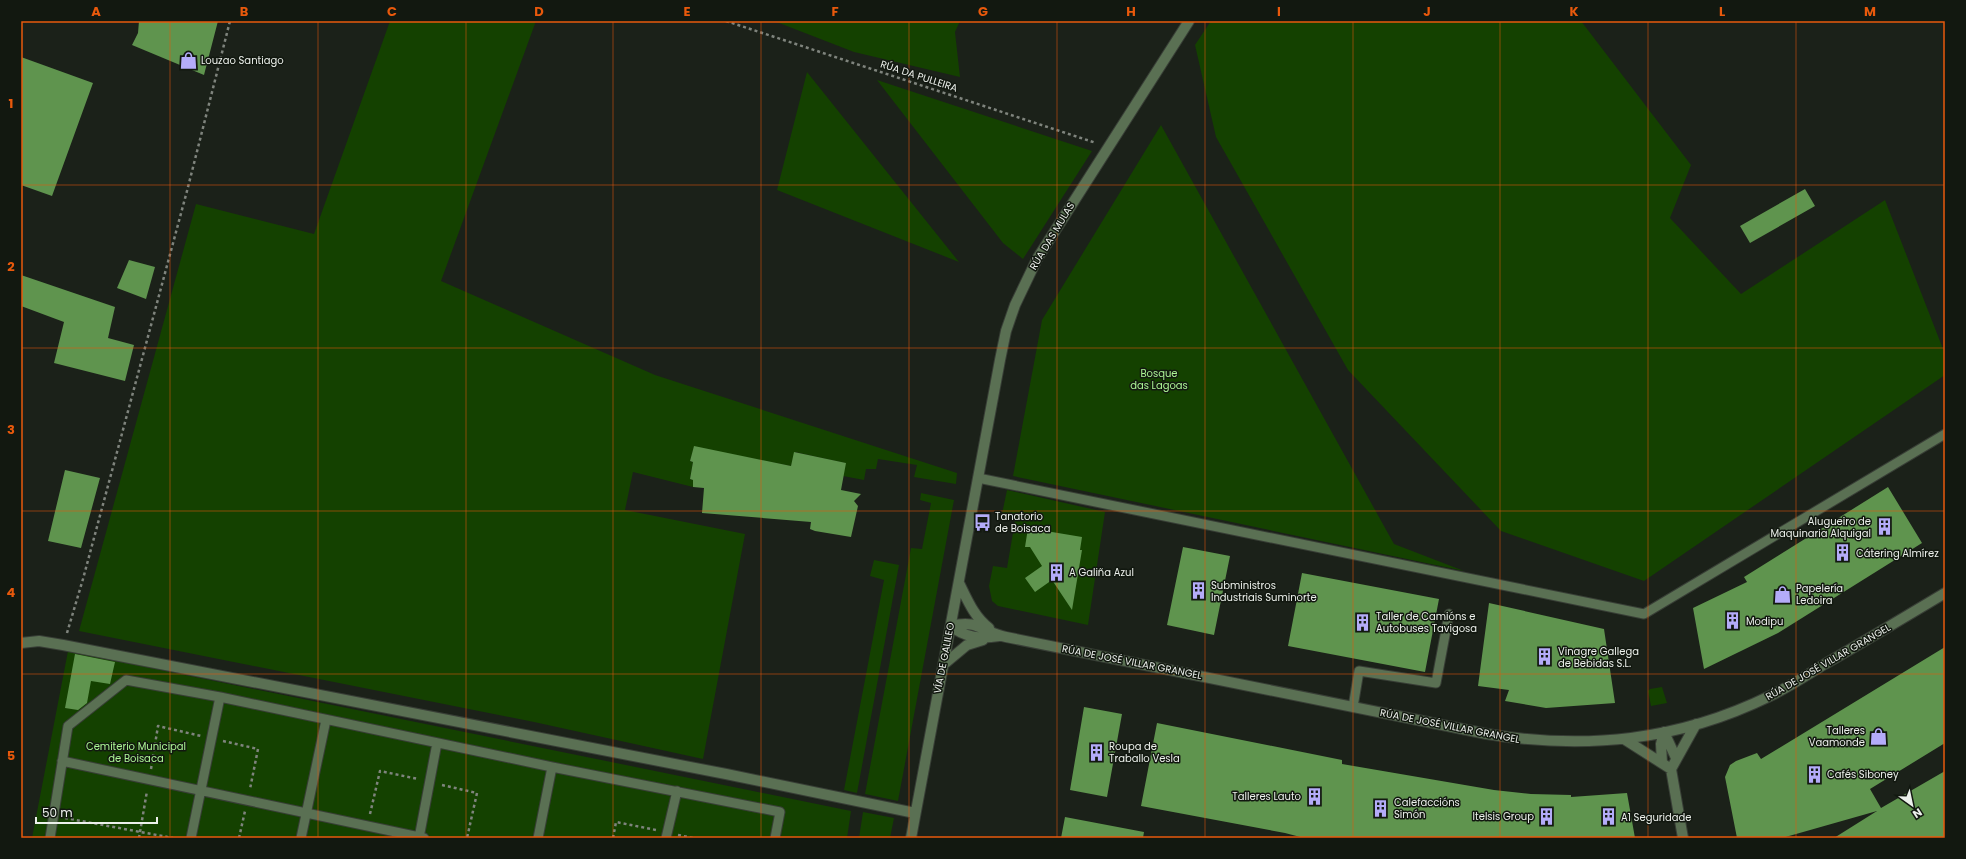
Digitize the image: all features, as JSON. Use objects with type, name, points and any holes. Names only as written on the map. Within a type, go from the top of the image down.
[{"type":"street","name":"RÚA DAS MULAS","points":[[978,478],[1001,352],[1015,305],[1037,259],[1189,21]]},
{"type":"street","name":"VÍA DE GALILEO","points":[[911,838],[978,478]]},
{"type":"street","name":"RÚA DE JOSÉ VILLAR GRANGEL","points":[[959,583],[984,624],[999,636]]},
{"type":"street","name":"RÚA DE JOSÉ VILLAR GRANGEL","points":[[951,626],[963,623],[972,623],[999,636],[1520,740],[1582,742],[1624,739],[1664,732],[1696,724],[1737,710],[1771,696],[1945,593]]},
{"type":"street","name":"RÚA DE JOSÉ VILLAR GRANGEL","points":[[943,665],[967,645],[999,636]]},
{"type":"street","points":[[21,644],[39,641],[63,644],[915,813]]},
{"type":"street","points":[[1667,766],[1676,758],[1696,724]]},
{"type":"street","points":[[1664,732],[1676,758]]},
{"type":"street","points":[[1664,732],[1661,744],[1683,838]]},
{"type":"street","points":[[1624,739],[1667,766]]},
{"type":"lane","points":[[978,478],[1644,614],[1945,434]]},
{"type":"lane","points":[[1353,707],[1360,671],[1436,683],[1449,614]]},
{"type":"lane","points":[[50,838],[55,816],[68,726],[126,680],[220,697],[552,767],[780,812],[775,838]]},
{"type":"lane","points":[[191,838],[220,697]]},
{"type":"lane","points":[[301,838],[326,720]]},
{"type":"lane","points":[[62,761],[420,838],[437,743]]},
{"type":"lane","points":[[538,838],[552,767]]},
{"type":"lane","points":[[666,838],[677,791]]},
{"type":"path","points":[[63,644],[85,572],[185,198],[230,21]]},
{"type":"path","name":"RÚA DA PULLEIRA","points":[[726,21],[1108,146]]},
{"type":"path","points":[[55,816],[173,838]]},
{"type":"path","points":[[613,838],[616,822]]},
{"type":"path","points":[[139,838],[140,831]]},
{"type":"green space","points":[[390,21],[536,21],[441,281],[655,375],[957,473],[956,484],[914,477],[917,465],[878,459],[876,469],[866,469],[864,480],[843,476],[845,463],[795,452],[791,466],[694,447],[690,461],[693,462],[690,479],[693,480],[693,487],[633,472],[625,510],[745,534],[703,759],[534,722],[79,631],[196,204],[314,234]]},
{"type":"green space","points":[[774,21],[960,21],[955,32],[960,77],[854,52]]},
{"type":"green space","points":[[1211,21],[1581,21],[1691,165],[1670,218],[1741,294],[1885,200],[1945,354],[1945,375],[1644,581],[1501,531],[1348,370],[1216,137],[1195,45]]},
{"type":"green space","points":[[807,72],[959,262],[777,190]]},
{"type":"green space","points":[[877,80],[1092,151],[1023,259],[1003,243]]},
{"type":"green space","name":"Bosque das Lagoas","points":[[1161,125],[1394,544],[1464,571],[1013,476],[1042,320]]},
{"type":"green space","points":[[1007,490],[1105,512],[1088,625],[998,606],[992,601],[989,586],[993,566],[1007,568],[1016,515],[1002,514]]},
{"type":"green space","points":[[921,493],[954,500],[898,801],[865,794],[911,548],[922,549],[931,503],[920,500]]},
{"type":"green space","points":[[874,560],[899,565],[857,793],[844,790],[884,580],[870,576]]},
{"type":"green space","name":"Cemiterio Municipal de Boisaca","points":[[68,651],[851,811],[847,838],[32,838]]},
{"type":"green space","points":[[1662,687],[1667,703],[1651,706],[1648,691],[1650,689]]},
{"type":"green space","points":[[863,812],[894,818],[890,838],[859,838]]},
{"type":"building","name":"Louzao Santiago","points":[[139,21],[218,21],[204,75],[132,45],[138,33]]},
{"type":"building","points":[[21,57],[93,83],[52,196],[21,185]]},
{"type":"building","points":[[1805,189],[1815,206],[1750,243],[1740,226]]},
{"type":"building","points":[[129,260],[155,267],[146,299],[117,288]]},
{"type":"building","points":[[21,275],[115,307],[108,338],[134,345],[125,381],[54,363],[64,322],[21,306]]},
{"type":"building","points":[[694,446],[791,466],[794,452],[846,463],[841,490],[861,494],[854,501],[858,506],[851,537],[815,531],[810,529],[811,522],[702,513],[704,488],[693,487],[693,480],[690,479],[693,462],[690,461]]},
{"type":"building","points":[[65,470],[100,478],[81,548],[48,541]]},
{"type":"building","points":[[1888,487],[1922,543],[1778,633],[1704,669],[1693,608],[1747,582],[1744,577]]},
{"type":"building","name":"A Galiña Azul","points":[[1028,528],[1082,537],[1080,550],[1082,550],[1072,610],[1052,580],[1035,592],[1025,578],[1042,566],[1030,547],[1025,547]]},
{"type":"building","name":"Subministros Industriais Suminorte","points":[[1183,547],[1230,556],[1214,635],[1167,625]]},
{"type":"building","name":"Taller de Camións e Autobuses Tavigosa","points":[[1302,573],[1439,599],[1425,672],[1288,646]]},
{"type":"building","name":"Vinagre Gallega de Bebidas S.L.","points":[[1489,603],[1604,629],[1615,703],[1546,708],[1505,701],[1509,690],[1478,686]]},
{"type":"building","points":[[1945,647],[1945,743],[1870,789],[1881,808],[1945,771],[1945,838],[1834,838],[1877,811],[1782,838],[1737,838],[1725,777],[1730,765],[1736,761],[1757,753],[1761,759]]},
{"type":"building","points":[[75,654],[115,662],[110,684],[91,681],[87,703],[78,710],[65,708]]},
{"type":"building","name":"Roupa de Traballo Vesla","points":[[1084,707],[1122,714],[1107,797],[1070,790]]},
{"type":"building","points":[[1157,723],[1342,760],[1342,764],[1494,790],[1531,794],[1571,795],[1571,797],[1627,793],[1635,838],[1304,838],[1285,833],[1141,806]]},
{"type":"building","points":[[1065,817],[1144,832],[1143,838],[1061,838]]},
{"type":"place","name":"Louzao Santiago","points":[[188,60]]},
{"type":"place","name":"Tanatorio de Boisaca","points":[[982,522]]},
{"type":"place","name":"Alugueiro de Maquinaria Alquigal","points":[[1884,527]]},
{"type":"place","name":"Cátering Almírez","points":[[1843,553]]},
{"type":"place","name":"A Galiña Azul","points":[[1056,572]]},
{"type":"place","name":"Subministros Industriais Suminorte","points":[[1198,591]]},
{"type":"place","name":"Papelería Ledoira","points":[[1783,594]]},
{"type":"place","name":"Modipu","points":[[1733,621]]},
{"type":"place","name":"Taller de Camións e Autobuses Tavigosa","points":[[1363,622]]},
{"type":"place","name":"Vinagre Gallega de Bebidas S.L.","points":[[1545,657]]},
{"type":"place","name":"Talleres Vaamonde","points":[[1878,736]]},
{"type":"place","name":"Roupa de Traballo Vesla","points":[[1096,752]]},
{"type":"place","name":"Cafés Siboney","points":[[1814,774]]},
{"type":"place","name":"Talleres Lauto","points":[[1314,796]]},
{"type":"place","name":"Calefaccións Simón","points":[[1381,808]]},
{"type":"place","name":"Itelsis Group","points":[[1547,816]]},
{"type":"place","name":"A1 Seguridade","points":[[1608,817]]}]
